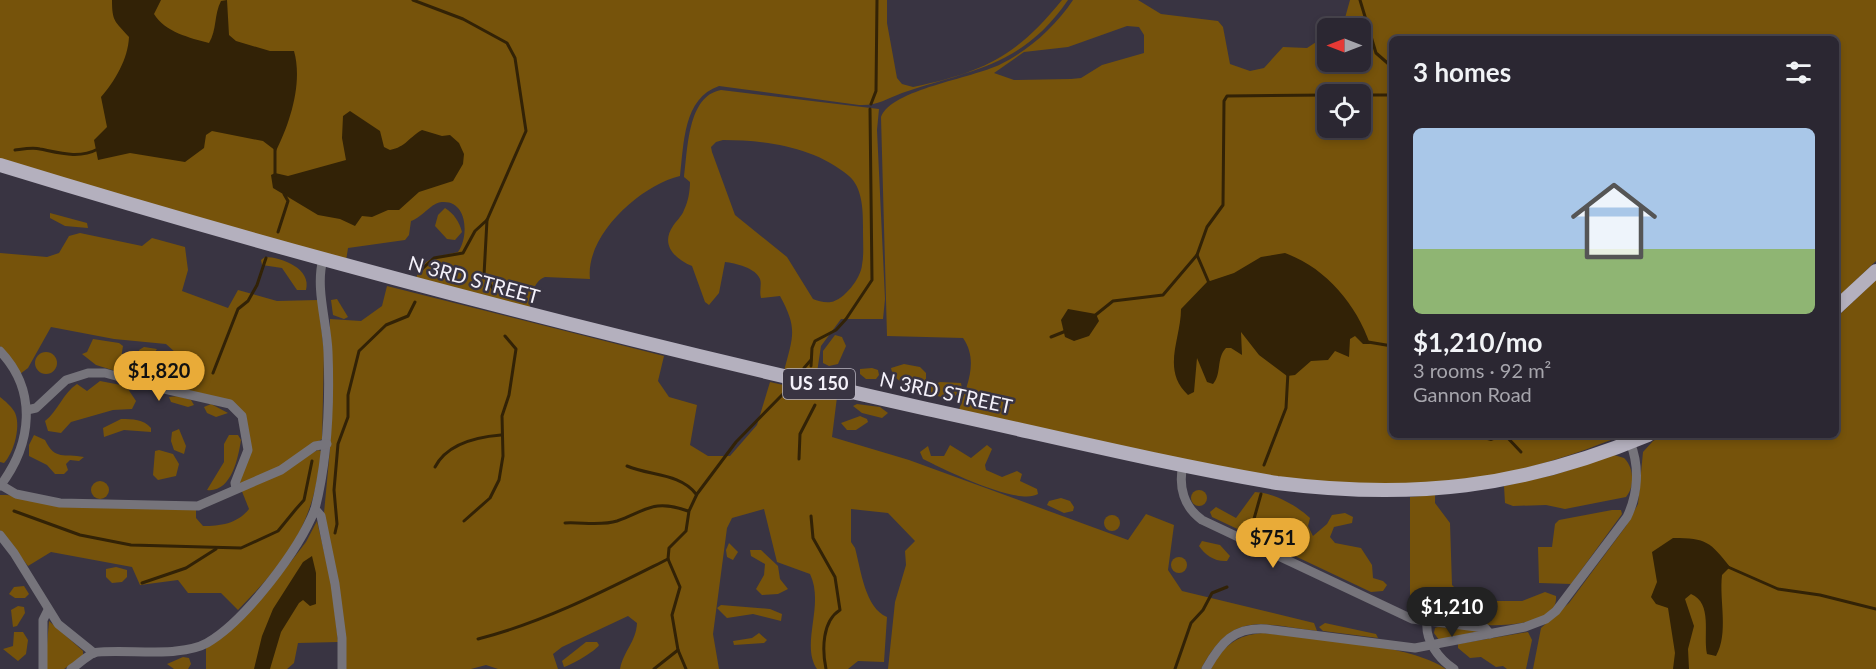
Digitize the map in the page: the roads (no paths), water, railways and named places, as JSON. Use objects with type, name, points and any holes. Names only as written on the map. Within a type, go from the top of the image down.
[{"type":"main road","name":"N 3RD STREET","points":[[0,165],[322,259],[634,341],[1257,480],[1332,490],[1415,491],[1469,486],[1540,472],[1640,438]]},
{"type":"main road","points":[[1839,305],[1876,271]]},
{"type":"street","points":[[71,669],[94,653],[159,653],[205,644],[219,634],[258,596],[283,567],[301,540],[315,509],[327,444],[328,352],[320,285],[322,259]]},
{"type":"street","points":[[0,351],[13,365],[27,410],[23,446],[0,485],[8,491],[60,502],[198,506],[281,470],[303,457],[315,446],[327,444]]},
{"type":"street","points":[[27,410],[36,408],[66,380],[88,373],[105,372],[160,388],[230,404],[242,416],[248,450],[235,483],[236,488]]},
{"type":"street","points":[[1206,669],[1227,638],[1234,632],[1253,628],[1406,647],[1432,646],[1525,627],[1546,619],[1571,593],[1627,517],[1635,493],[1636,464],[1630,442]]},
{"type":"street","points":[[1183,465],[1181,478],[1185,503],[1202,520],[1412,619],[1485,628],[1490,634]]},
{"type":"street","points":[[315,509],[321,516],[335,584],[342,638],[342,669]]},
{"type":"street","points":[[0,535],[14,553],[48,610],[67,633],[94,653]]},
{"type":"street","points":[[43,669],[43,620],[48,610]]},
{"type":"street","points":[[1427,622],[1428,638],[1432,646],[1454,669]]},
{"type":"waterway","points":[[413,0],[463,19],[507,43],[515,58],[526,131],[487,220],[475,231],[463,253],[434,258],[421,270]]},
{"type":"waterway","points":[[871,104],[876,91],[877,0]]},
{"type":"waterway","points":[[1360,0],[1376,53],[1389,64]]},
{"type":"waterway","points":[[1209,283],[1197,255],[1207,227],[1223,205],[1224,101],[1227,96],[1317,95]]},
{"type":"waterway","points":[[1371,95],[1389,95]]},
{"type":"waterway","points":[[811,366],[812,348],[815,341],[836,330],[872,280],[870,109]]},
{"type":"waterway","points":[[15,150],[34,148],[84,154],[98,149]]},
{"type":"waterway","points":[[275,148],[275,175]]},
{"type":"waterway","points":[[278,232],[288,201],[284,194]]},
{"type":"waterway","points":[[487,220],[484,275],[495,292]]},
{"type":"waterway","points":[[1093,317],[1113,301],[1163,295],[1197,255]]},
{"type":"waterway","points":[[213,373],[238,309],[248,301],[257,285],[266,258]]},
{"type":"waterway","points":[[335,533],[337,524],[334,490],[338,444],[348,417],[348,395],[359,351],[386,325],[408,316],[415,302]]},
{"type":"waterway","points":[[1051,337],[1066,331]]},
{"type":"waterway","points":[[464,521],[490,498],[499,480],[503,456],[502,416],[509,395],[516,349],[505,336]]},
{"type":"waterway","points":[[1368,342],[1389,346]]},
{"type":"waterway","points":[[804,368],[811,360]]},
{"type":"waterway","points":[[1264,465],[1286,408],[1288,372]]},
{"type":"waterway","points":[[686,669],[678,650],[672,615],[680,587],[668,559],[669,548],[686,531],[689,511],[697,494],[736,442],[784,393]]},
{"type":"waterway","points":[[799,459],[800,434],[815,405]]},
{"type":"waterway","points":[[435,467],[440,459],[463,443],[501,435]]},
{"type":"waterway","points":[[1508,438],[1521,452]]},
{"type":"waterway","points":[[14,511],[80,535],[131,545],[241,548],[278,531],[304,500],[312,461]]},
{"type":"waterway","points":[[627,466],[682,482],[696,494]]},
{"type":"waterway","points":[[1250,533],[1261,494]]},
{"type":"waterway","points":[[565,523],[598,524],[617,521],[659,506],[688,511]]},
{"type":"waterway","points":[[811,516],[813,538],[835,577],[840,610],[830,621],[825,636],[826,669]]},
{"type":"waterway","points":[[142,583],[186,568],[216,549]]},
{"type":"waterway","points":[[478,639],[551,614],[668,559]]},
{"type":"waterway","points":[[1728,567],[1778,589],[1820,595],[1876,609]]},
{"type":"waterway","points":[[1175,669],[1191,623],[1203,610],[1212,593],[1227,587]]},
{"type":"waterway","points":[[654,669],[678,650]]}]
